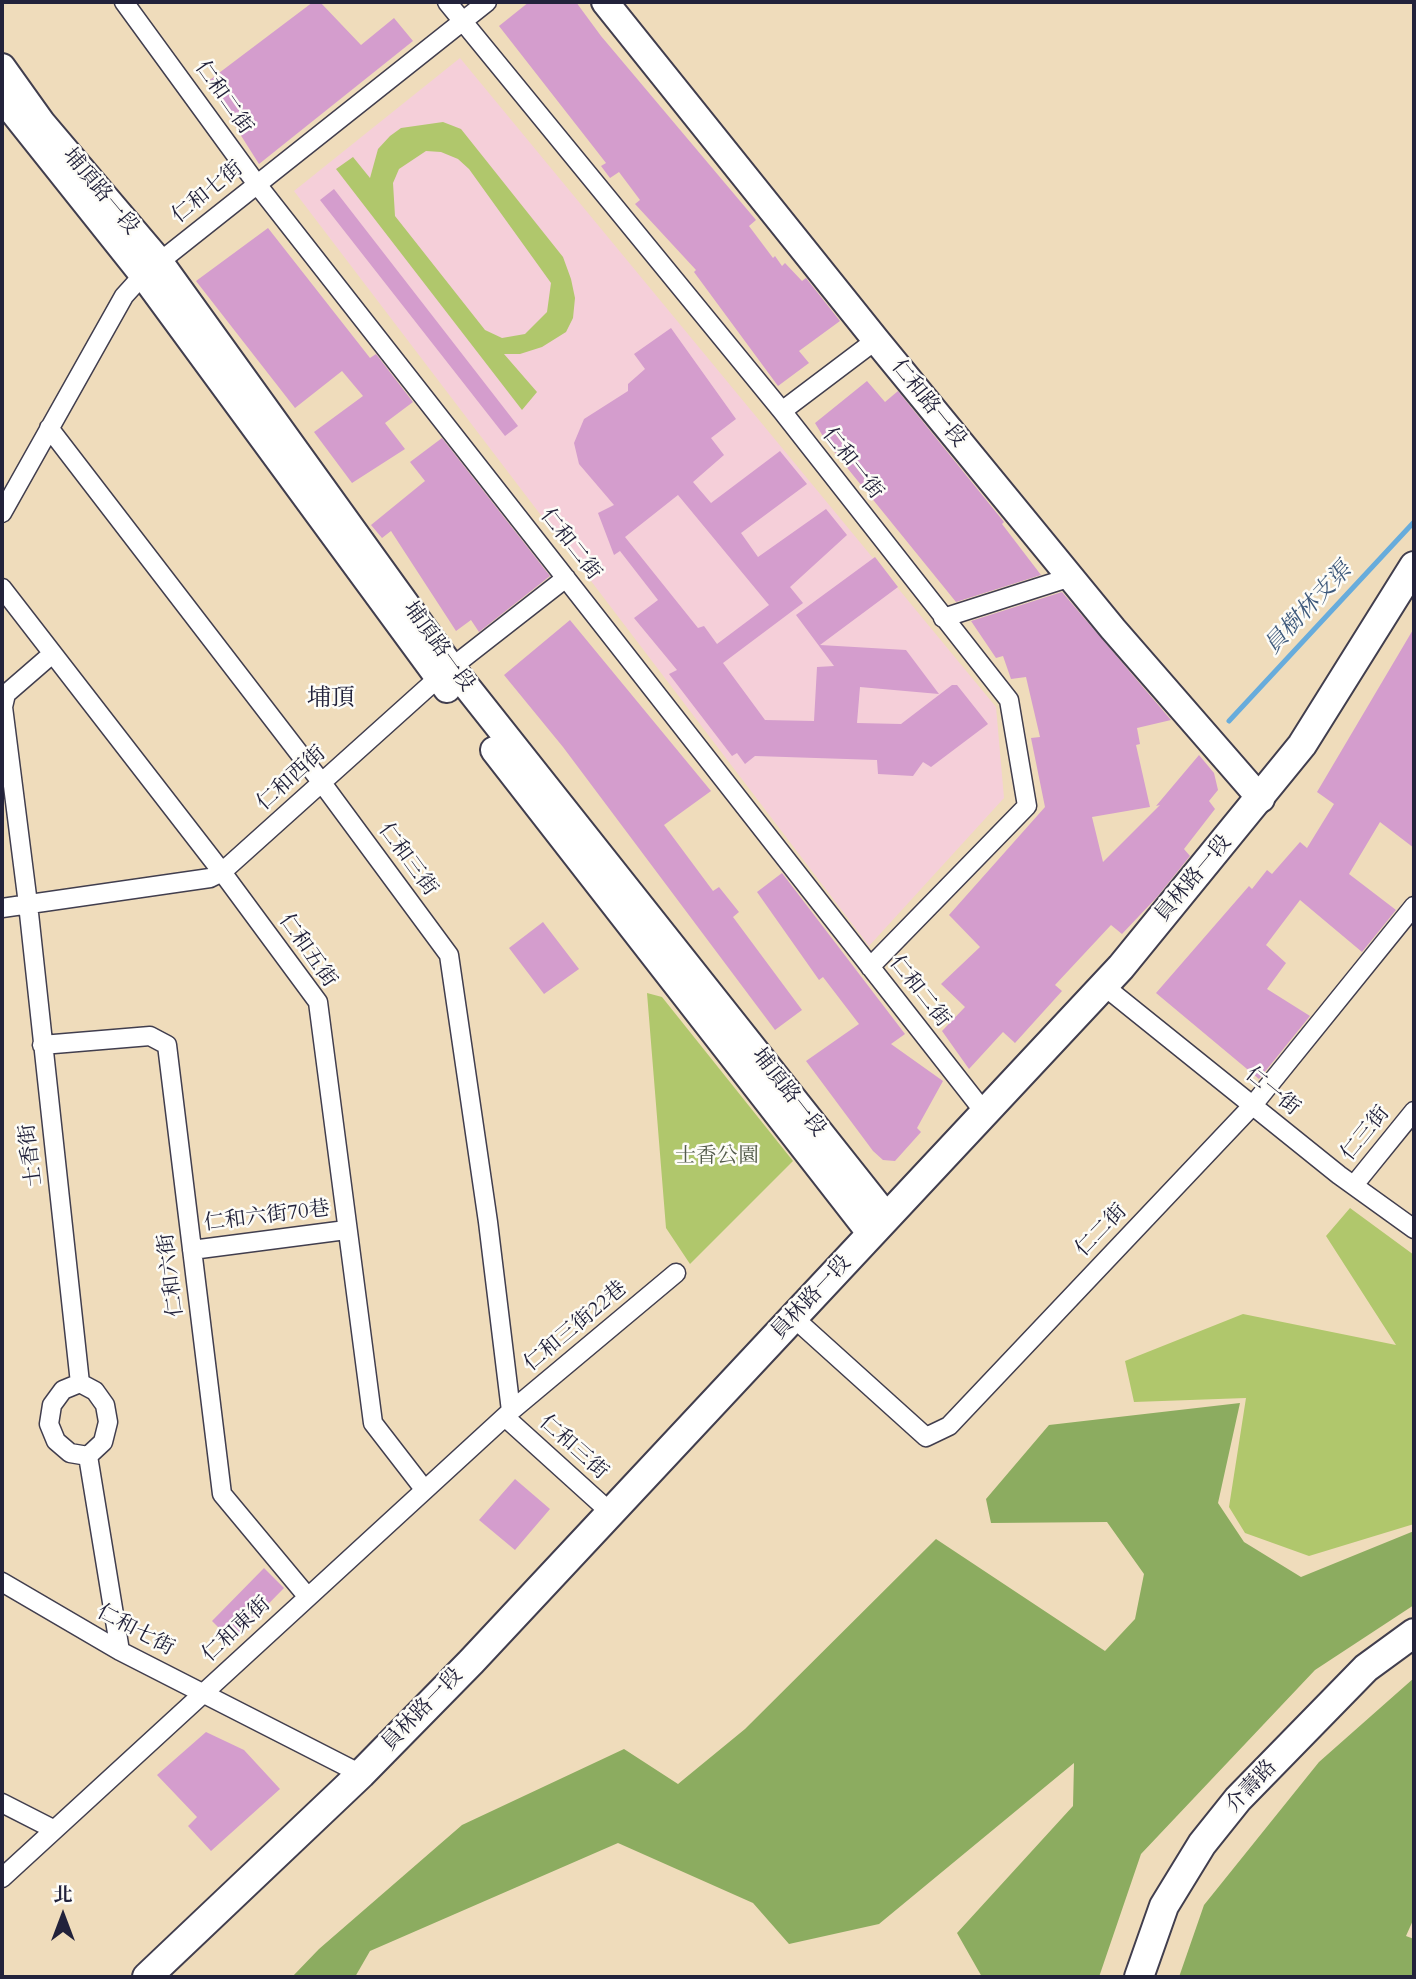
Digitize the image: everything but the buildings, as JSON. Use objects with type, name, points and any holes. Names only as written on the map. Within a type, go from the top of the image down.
[{"type":"main road","name":"員林路一段","points":[[147,1977],[361,1774],[1104,986],[1261,799],[1302,745],[1414,566]]},
{"type":"main road","name":"介壽路","points":[[1139,1977],[1164,1906],[1209,1835],[1238,1799],[1366,1668],[1414,1633]]},
{"type":"main road","name":"介壽路","points":[[1158,1977],[1174,1922],[1191,1893],[1251,1812],[1367,1690],[1414,1652]]},
{"type":"street","name":"仁和二街","points":[[124,2],[256,183],[985,1113]]},
{"type":"street","name":"仁和一街","points":[[447,2],[782,411],[1009,700],[1027,806],[870,967]]},
{"type":"street","name":"仁和七街","points":[[2,513],[124,296],[151,268],[487,2]]},
{"type":"street","name":"仁和路一段","points":[[606,2],[876,340],[1071,577],[1261,799]]},
{"type":"street","name":"埔頂路一段","points":[[2,67],[445,673],[879,1226]]},
{"type":"street","name":"埔頂路一段","points":[[2,98],[151,268]]},
{"type":"street","points":[[782,411],[876,340]]},
{"type":"street","name":"仁和三街","points":[[49,428],[322,783],[449,955],[488,1222],[508,1414],[610,1512]]},
{"type":"street","points":[[943,618],[1071,577]]},
{"type":"street","name":"仁和西街","points":[[2,908],[210,878],[222,872],[445,673],[566,578]]},
{"type":"street","name":"仁和五街","points":[[2,588],[51,655],[222,872],[318,1002],[373,1423],[425,1489]]},
{"type":"street","name":"士香街","points":[[51,655],[6,694],[3,707],[28,904],[80,1383]]},
{"type":"street","name":"仁二街","points":[[793,1318],[926,1437],[949,1426],[1253,1105],[1414,906]]},
{"type":"street","name":"仁一街","points":[[1104,986],[1354,1185],[1414,1229]]},
{"type":"street","name":"仁和六街","points":[[42,1045],[150,1036],[167,1045],[222,1494],[307,1596]]},
{"type":"street","name":"仁三街","points":[[1354,1185],[1414,1111]]},
{"type":"street","name":"仁和六街70巷","points":[[192,1250],[346,1230]]},
{"type":"street","name":"仁和三街22巷","points":[[508,1414],[676,1273]]},
{"type":"street","points":[[80,1383],[95,1391],[108,1422],[103,1442],[88,1456],[70,1453],[56,1441],[50,1424],[52,1405],[63,1390],[80,1383]]},
{"type":"street","name":"仁和東街","points":[[2,1878],[508,1414]]},
{"type":"street","points":[[88,1456],[120,1651]]},
{"type":"street","name":"仁和七街","points":[[2,1582],[120,1651],[361,1774]]},
{"type":"street","points":[[2,1802],[53,1829]]},
{"type":"shaded area","points":[[460,58],[996,707],[1004,798],[869,946],[294,191]]},
{"type":"green space","points":[[443,122],[461,129],[563,257],[575,298],[573,318],[566,332],[542,347],[520,354],[504,354],[537,392],[522,410],[336,169],[353,157],[370,178],[378,149],[401,128]],"holes":[[[426,151],[441,152],[458,159],[469,169],[551,283],[547,312],[525,334],[502,338],[485,330],[395,216],[393,183],[399,169]]]},
{"type":"green space","name":"士香公園","points":[[647,993],[662,997],[793,1161],[690,1264],[666,1228]]},
{"type":"green space","points":[[1350,1208],[1414,1255],[1414,1524],[1309,1556],[1245,1533],[1229,1507],[1246,1398],[1134,1402],[1125,1361],[1243,1314],[1396,1345],[1326,1236]]},
{"type":"green space","points":[[1240,1403],[1218,1503],[1244,1542],[1301,1577],[1414,1531],[1414,1605],[1315,1670],[1141,1854],[1099,1977],[982,1977],[957,1933],[1073,1806],[1074,1763],[879,1924],[789,1944],[753,1903],[618,1843],[370,1951],[355,1977],[292,1977],[319,1949],[462,1825],[624,1749],[678,1784],[745,1729],[936,1539],[1105,1651],[1135,1619],[1144,1574],[1107,1522],[991,1523],[986,1499],[1049,1425]]},
{"type":"green space","points":[[1414,1678],[1414,1918],[1406,1936],[1414,1939],[1414,1977],[1179,1977],[1204,1905],[1319,1762]]},
{"type":"waterway","name":"員樹林支渠","points":[[1229,721],[1414,522]]},
{"type":"district","name":"埔頂","points":[[331,699]]}]
